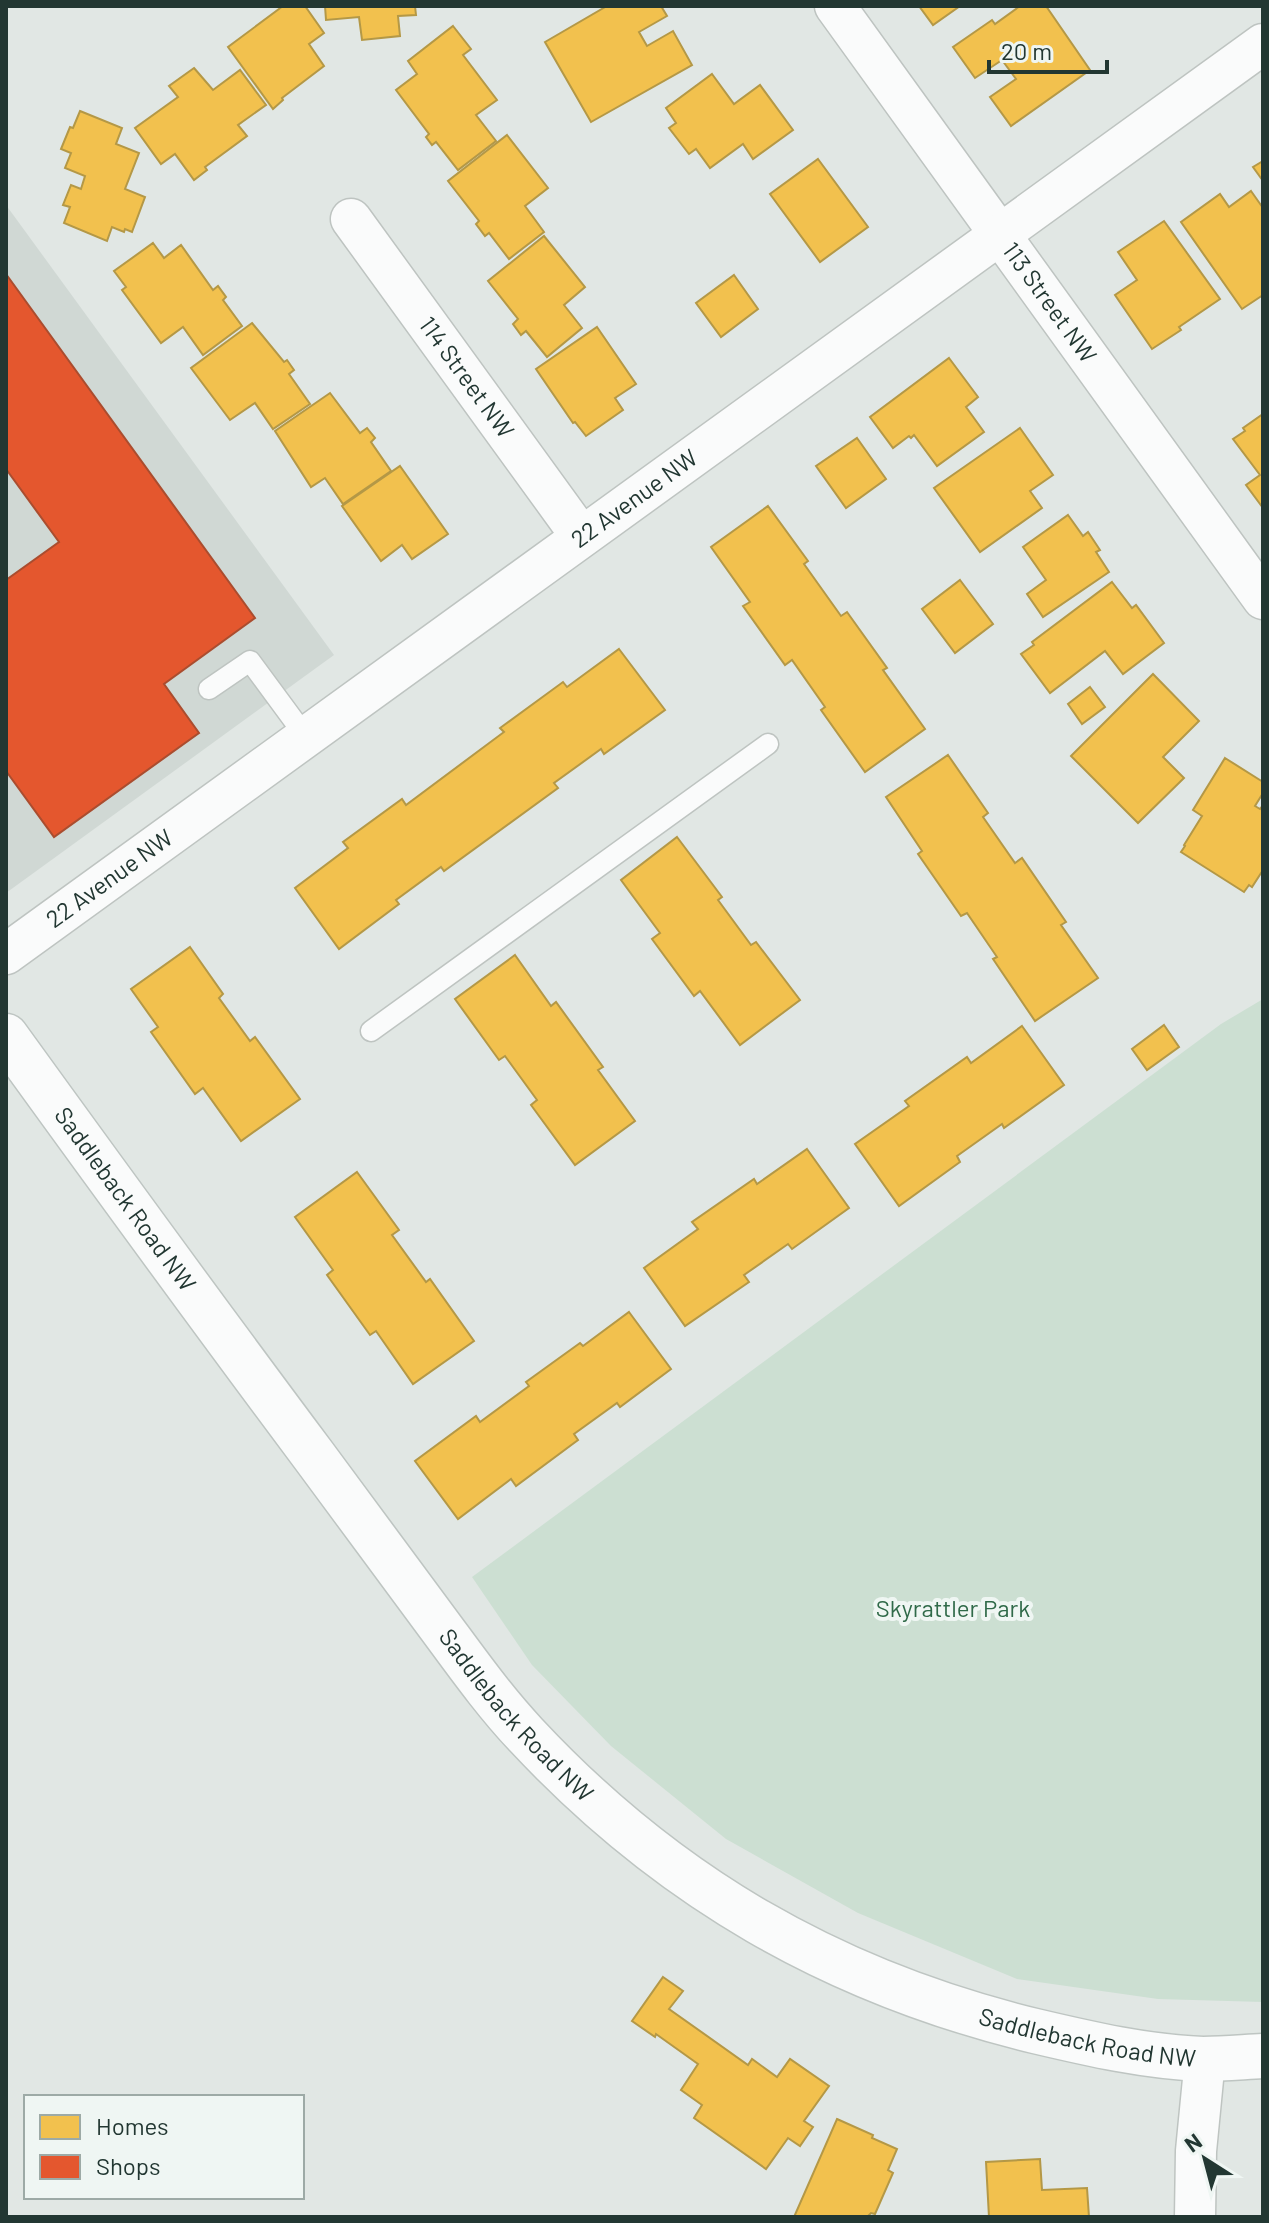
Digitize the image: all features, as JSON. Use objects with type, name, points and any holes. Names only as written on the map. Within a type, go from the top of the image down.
[{"type":"street","name":"113 Street NW","points":[[835,6],[1263,599]]},
{"type":"street","name":"22 Avenue NW","points":[[6,954],[1263,44]]},
{"type":"street","name":"114 Street NW","points":[[351,219],[581,536]]},
{"type":"street","name":"Saddleback Road NW","points":[[6,1036],[495,1699],[559,1770],[656,1854],[713,1895],[788,1939],[834,1963],[929,2002],[1057,2036],[1145,2053],[1205,2059],[1263,2056]]},
{"type":"street","points":[[1195,2217],[1194,2185],[1205,2059]]},
{"type":"lane","points":[[209,689],[250,661],[306,737]]},
{"type":"lane","points":[[371,1031],[768,744]]},
{"type":"shaded area","points":[[6,205],[334,655],[6,893]]},
{"type":"green space","name":"Skyrattler Park","points":[[1263,999],[1263,2002],[1158,1999],[1017,1979],[858,1913],[726,1839],[611,1746],[532,1665],[472,1577],[1221,1024]]},
{"type":"building: Homes","points":[[283,6],[305,6],[324,33],[309,44],[324,66],[282,98],[273,109],[228,47]]},
{"type":"building: Homes","points":[[325,6],[415,6],[416,15],[398,16],[400,36],[362,40],[359,17],[326,20]]},
{"type":"building: Homes","points":[[607,6],[661,6],[667,16],[639,32],[647,46],[673,31],[692,65],[591,122],[545,42]]},
{"type":"building: Homes","points":[[919,6],[960,6],[933,25]]},
{"type":"building: Homes","points":[[1020,6],[1046,6],[1090,70],[1011,126],[990,97],[1016,79],[1002,60],[975,78],[953,47],[992,20],[995,24]]},
{"type":"building: Homes","points":[[453,26],[471,49],[463,55],[497,100],[476,115],[496,141],[458,170],[436,142],[432,145],[426,137],[429,134],[396,90],[417,74],[408,61]]},
{"type":"building: Homes","points":[[194,68],[213,90],[240,70],[266,105],[238,125],[247,136],[205,167],[207,170],[194,180],[175,154],[161,164],[135,128],[178,97],[169,86]]},
{"type":"building: Homes","points":[[712,74],[734,104],[760,85],[793,130],[753,159],[743,144],[710,168],[696,149],[689,154],[669,128],[676,123],[666,108]]},
{"type":"building: Homes","points":[[80,111],[122,128],[116,144],[139,153],[125,189],[145,197],[132,232],[112,227],[107,241],[64,223],[70,207],[63,205],[71,185],[81,189],[85,176],[65,168],[71,153],[61,149]]},
{"type":"building: Homes","points":[[507,135],[548,188],[525,206],[544,232],[509,259],[489,233],[485,236],[476,224],[479,221],[448,181]]},
{"type":"building: Homes","points":[[818,159],[868,227],[820,262],[770,194]]},
{"type":"building: Homes","points":[[1263,161],[1263,181],[1253,167]]},
{"type":"building: Homes","points":[[1251,191],[1263,208],[1263,295],[1242,309],[1181,222],[1220,194],[1229,207]]},
{"type":"building: Homes","points":[[1164,221],[1220,299],[1152,349],[1115,295],[1137,280],[1118,252]]},
{"type":"building: Homes","points":[[544,236],[585,287],[564,305],[582,328],[547,357],[526,331],[521,335],[513,324],[518,319],[488,281]]},
{"type":"building: Homes","points":[[153,243],[164,258],[181,245],[213,290],[218,286],[226,297],[223,300],[242,326],[203,355],[183,327],[161,343],[122,290],[126,287],[114,271]]},
{"type":"building: Homes","points":[[734,275],[758,309],[721,337],[696,303]]},
{"type":"building: Homes","points":[[252,323],[284,362],[287,360],[294,370],[289,374],[310,404],[273,429],[255,403],[230,420],[191,368]]},
{"type":"building: Homes","points":[[597,327],[636,384],[615,398],[623,410],[586,436],[573,423],[536,369]]},
{"type":"building: Homes","points":[[949,358],[978,397],[966,407],[984,432],[937,466],[914,435],[893,448],[870,417]]},
{"type":"building: Homes","points":[[330,393],[360,433],[367,428],[375,438],[371,442],[391,471],[343,504],[325,478],[311,487],[275,431]]},
{"type":"building: Homes","points":[[1263,414],[1263,508],[1246,485],[1260,475],[1233,439]]},
{"type":"building: Homes","points":[[1020,428],[1053,475],[1030,491],[1042,508],[980,552],[934,488]]},
{"type":"building: Homes","points":[[857,438],[886,479],[846,508],[816,466]]},
{"type":"building: Homes","points":[[400,466],[448,534],[412,559],[402,545],[381,561],[342,506]]},
{"type":"building: Homes","points":[[768,506],[808,561],[804,564],[841,616],[847,612],[887,668],[883,670],[925,729],[865,772],[821,710],[825,707],[792,660],[785,665],[743,606],[750,602],[711,547]]},
{"type":"building: Homes","points":[[1068,515],[1083,536],[1088,532],[1109,572],[1043,617],[1027,594],[1046,580],[1023,547]]},
{"type":"building: Homes","points":[[960,580],[993,624],[955,653],[922,609]]},
{"type":"building: Homes","points":[[1112,582],[1132,608],[1136,605],[1164,643],[1123,674],[1105,651],[1050,693],[1021,654],[1034,645],[1032,642]]},
{"type":"building: Homes","points":[[619,649],[665,710],[604,754],[601,749],[554,783],[558,788],[444,871],[441,867],[396,900],[399,904],[339,949],[295,888],[348,848],[343,842],[402,799],[406,805],[504,732],[500,728],[563,682],[567,687]]},
{"type":"building: Homes","points":[[1153,674],[1199,721],[1163,757],[1184,778],[1138,823],[1071,756]]},
{"type":"building: Homes","points":[[1090,687],[1105,707],[1082,724],[1068,704]]},
{"type":"building: Homes","points":[[948,755],[988,813],[983,817],[1015,863],[1022,858],[1066,922],[1061,925],[1098,978],[1035,1021],[993,959],[997,957],[967,913],[961,916],[918,854],[922,851],[886,797]]},
{"type":"building: Homes","points":[[1225,758],[1263,782],[1263,793],[1255,806],[1260,809],[1263,805],[1263,870],[1252,887],[1249,885],[1244,892],[1181,852],[1202,816],[1193,810]]},
{"type":"building: Homes","points":[[677,837],[722,897],[718,900],[751,945],[756,942],[800,1000],[740,1045],[700,991],[694,996],[652,939],[660,933],[621,880]]},
{"type":"building: Homes","points":[[190,947],[223,994],[219,998],[250,1041],[255,1037],[300,1099],[241,1141],[203,1088],[195,1094],[151,1032],[158,1027],[131,989]]},
{"type":"building: Homes","points":[[515,955],[551,1006],[556,1002],[603,1067],[598,1070],[635,1121],[575,1165],[531,1105],[537,1100],[505,1056],[499,1060],[455,999]]},
{"type":"building: Homes","points":[[1164,1025],[1179,1047],[1147,1070],[1132,1049]]},
{"type":"building: Homes","points":[[1022,1026],[1064,1085],[1004,1128],[1002,1124],[957,1156],[960,1162],[899,1206],[855,1144],[909,1106],[905,1101],[967,1057],[971,1063]]},
{"type":"building: Homes","points":[[807,1149],[849,1208],[792,1249],[788,1244],[744,1275],[749,1282],[685,1326],[644,1268],[698,1229],[692,1222],[754,1179],[757,1184]]},
{"type":"building: Homes","points":[[357,1172],[399,1230],[392,1235],[426,1282],[430,1279],[474,1341],[413,1384],[376,1331],[370,1335],[327,1275],[333,1270],[295,1217]]},
{"type":"building: Homes","points":[[629,1312],[671,1369],[620,1407],[617,1403],[574,1434],[578,1440],[516,1486],[511,1479],[458,1519],[415,1461],[476,1416],[480,1422],[529,1386],[526,1382]]},
{"type":"building: Homes","points":[[663,1977],[683,1991],[669,2009],[748,2065],[752,2059],[777,2077],[790,2059],[829,2086],[804,2121],[813,2127],[800,2146],[788,2138],[766,2169],[694,2118],[702,2105],[681,2090],[698,2064],[632,2021]]},
{"type":"building: Homes","points":[[837,2119],[897,2149],[888,2170],[893,2173],[875,2214],[867,2217],[794,2217]]},
{"type":"building: Homes","points":[[1040,2159],[1042,2190],[1087,2188],[1089,2217],[989,2217],[986,2162]]},
{"type":"building: Shops","points":[[6,274],[255,618],[164,684],[199,733],[54,837],[6,771],[6,580],[59,542],[6,469]]}]
